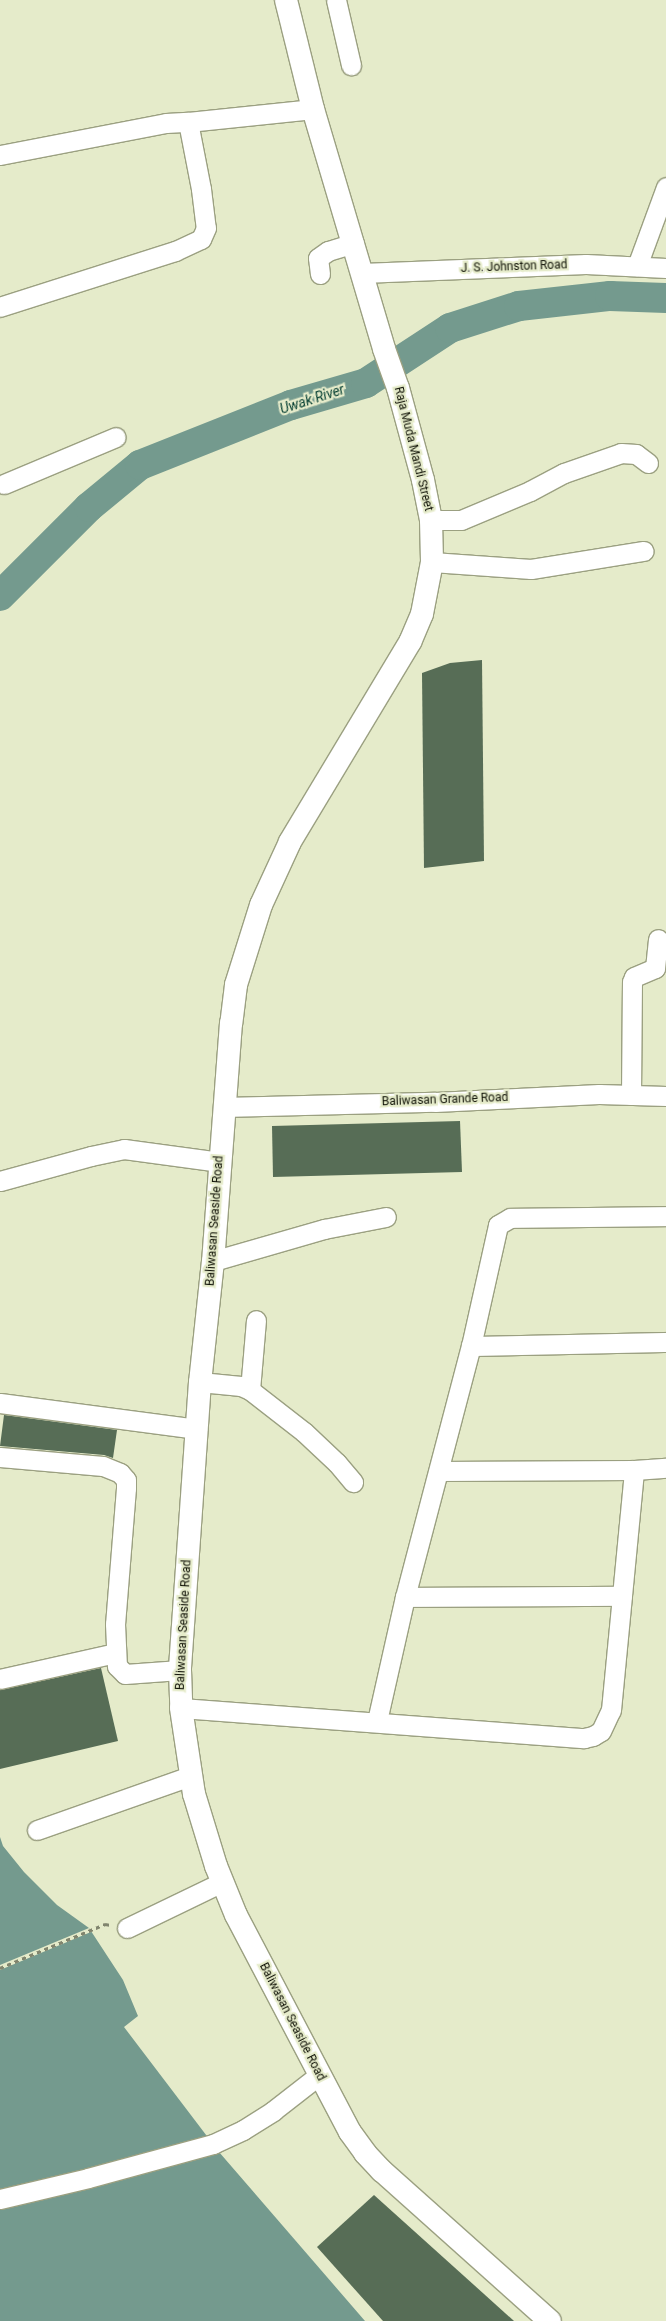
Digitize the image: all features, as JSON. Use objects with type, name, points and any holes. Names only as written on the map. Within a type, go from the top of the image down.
[{"type":"main road","name":"Raja Muda Mandi Street","points":[[224,1106],[230,1023],[236,985],[261,905],[290,842],[410,642],[422,614],[432,562],[431,520],[423,480],[398,388],[384,349],[313,109],[286,0]]},
{"type":"main road","name":"Baliwasan Seaside Road","points":[[224,1106],[213,1261],[200,1382],[180,1670],[181,1708],[190,1776],[202,1828],[236,1915],[319,2075],[350,2132],[364,2153],[428,2213],[550,2321]]},
{"type":"street","points":[[336,0],[351,65]]},
{"type":"street","points":[[0,155],[166,123],[313,109]]},
{"type":"street","points":[[0,307],[175,251],[201,239],[206,228],[201,188],[188,122]]},
{"type":"street","points":[[637,266],[666,187]]},
{"type":"street","points":[[320,274],[318,258],[328,251],[354,243]]},
{"type":"street","name":"J. S. Johnston Road","points":[[362,273],[586,264],[666,268]]},
{"type":"street","points":[[1,483],[116,437]]},
{"type":"street","points":[[431,520],[461,520],[530,492],[564,473],[621,453],[636,454],[648,463]]},
{"type":"street","points":[[432,562],[531,569],[644,551]]},
{"type":"street","points":[[631,1095],[632,982],[634,978],[654,968],[658,939]]},
{"type":"street","name":"Baliwasan Grande Road","points":[[224,1106],[631,1095],[666,1096]]},
{"type":"street","points":[[0,1181],[90,1156],[124,1150],[220,1162]]},
{"type":"street","points":[[376,1721],[405,1597],[471,1346],[498,1224],[510,1218],[666,1216]]},
{"type":"street","points":[[213,1261],[324,1229],[386,1217]]},
{"type":"street","points":[[250,1390],[256,1320]]},
{"type":"street","points":[[471,1346],[666,1342]]},
{"type":"street","points":[[200,1382],[240,1386],[250,1390],[304,1432],[337,1462],[353,1482]]},
{"type":"street","points":[[0,1403],[198,1429]]},
{"type":"street","points":[[0,1457],[104,1466],[115,1470],[126,1480],[122,1551],[114,1624],[117,1666],[125,1674],[180,1670]]},
{"type":"street","points":[[439,1471],[634,1470],[666,1468]]},
{"type":"street","points":[[181,1708],[376,1721],[584,1738],[593,1736],[601,1731],[611,1710],[634,1470]]},
{"type":"street","points":[[405,1597],[622,1596]]},
{"type":"street","points":[[0,1678],[115,1653]]},
{"type":"street","points":[[37,1830],[190,1776]]},
{"type":"street","points":[[127,1928],[222,1882]]},
{"type":"street","points":[[0,2199],[88,2178],[213,2144],[243,2130],[273,2111],[319,2075]]},
{"type":"path","points":[[0,1968],[105,1924],[127,1928]]},
{"type":"water","points":[[0,1837],[3,1846],[24,1872],[57,1905],[89,1928],[123,1980],[138,2016],[124,2027],[219,2152],[365,2321],[0,2321]]},
{"type":"pier","points":[[89,1928],[91,1932],[0,1970],[0,1965]]},
{"type":"building","points":[[482,660],[484,861],[424,868],[422,673],[450,663]]},
{"type":"building","points":[[460,1121],[462,1172],[273,1177],[272,1126]]},
{"type":"building","points":[[4,1415],[117,1430],[113,1458],[104,1455],[0,1446]]},
{"type":"building","points":[[101,1668],[118,1741],[0,1769],[0,1690]]},
{"type":"building","points":[[374,2195],[514,2321],[383,2321],[317,2247]]},
{"type":"waterway","name":"Uwak River","points":[[0,596],[89,507],[140,465],[291,405],[366,383],[450,328],[519,306],[610,296],[666,298]]}]
